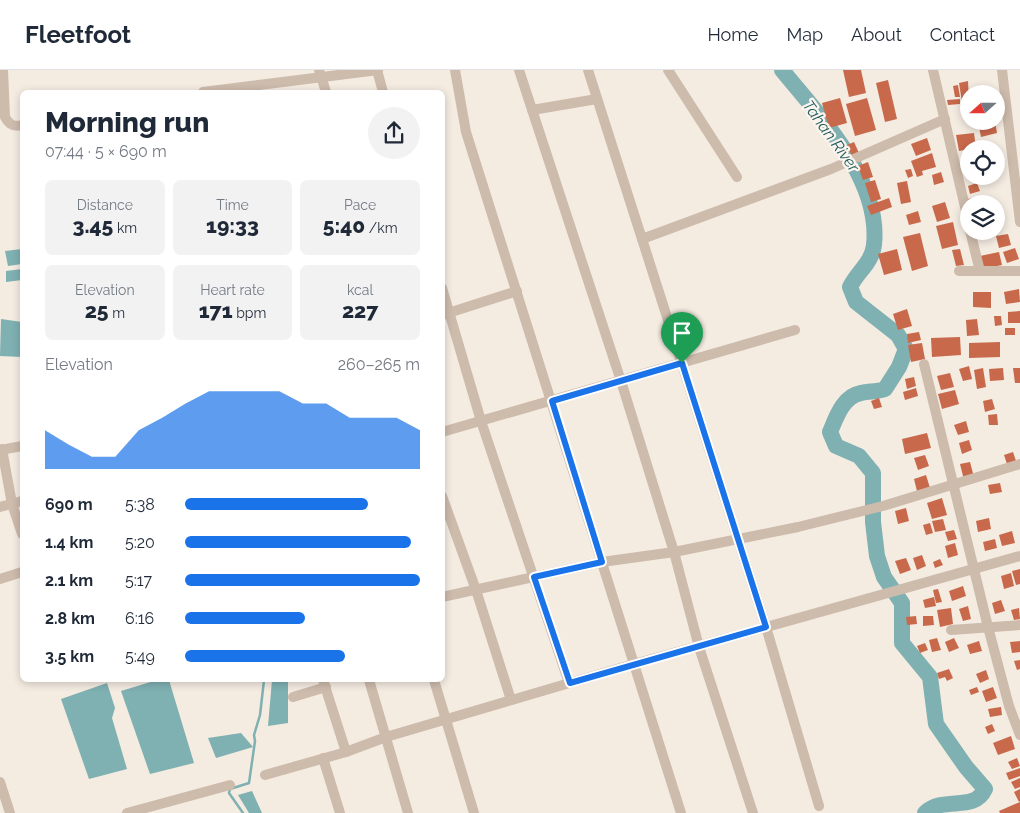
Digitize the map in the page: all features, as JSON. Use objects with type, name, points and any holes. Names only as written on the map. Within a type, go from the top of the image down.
[{"type":"street","points":[[4,70],[5,117],[8,123],[20,125]]},
{"type":"street","points":[[216,90],[320,74],[377,70],[382,90]]},
{"type":"street","points":[[454,70],[466,132],[680,813]]},
{"type":"street","points":[[519,70],[621,381],[674,552],[699,647],[752,813]]},
{"type":"street","points":[[588,70],[766,627],[819,806]]},
{"type":"street","points":[[668,70],[737,177]]},
{"type":"street","points":[[934,70],[962,195]]},
{"type":"street","points":[[1002,70],[1020,222]]},
{"type":"street","points":[[320,74],[325,90]]},
{"type":"street","points":[[532,110],[597,99]]},
{"type":"street","points":[[642,238],[831,169],[865,152],[945,120]]},
{"type":"street","points":[[972,240],[980,271]]},
{"type":"street","points":[[959,271],[1020,270]]},
{"type":"street","points":[[517,291],[446,314],[570,683]]},
{"type":"street","points":[[445,431],[795,330]]},
{"type":"street","points":[[924,364],[988,627],[1009,706],[1020,735]]},
{"type":"street","points":[[20,446],[1,450],[17,503],[20,522]]},
{"type":"street","points":[[445,596],[602,562],[674,552],[798,527],[862,512],[954,486],[1020,464]]},
{"type":"street","points":[[0,507],[17,503]]},
{"type":"street","points":[[445,504],[476,590],[511,700]]},
{"type":"street","points":[[265,775],[346,752],[386,737],[634,664],[1020,556]]},
{"type":"street","points":[[0,579],[20,573]]},
{"type":"street","points":[[951,630],[1020,625]]},
{"type":"street","points":[[370,682],[408,813]]},
{"type":"street","points":[[435,682],[474,813]]},
{"type":"street","points":[[293,697],[324,684],[346,752]]},
{"type":"street","points":[[323,758],[340,813]]},
{"type":"street","points":[[0,782],[10,813]]},
{"type":"street","points":[[127,813],[165,808],[230,785]]},
{"type":"water","points":[[20,249],[20,264],[8,266],[5,251]]},
{"type":"water","points":[[20,269],[20,280],[6,282],[6,271]]},
{"type":"water","points":[[1,319],[20,322],[20,357],[0,356]]},
{"type":"water","points":[[150,682],[170,682],[194,763],[150,774],[121,691]]},
{"type":"water","points":[[272,682],[288,682],[288,723],[268,726]]},
{"type":"water","points":[[107,683],[115,708],[112,718],[127,769],[89,779],[61,699]]},
{"type":"water","points":[[241,733],[253,747],[216,758],[208,738]]},
{"type":"water","points":[[252,791],[262,813],[249,813],[238,795]]},
{"type":"building","points":[[843,70],[861,70],[866,93],[849,97]]},
{"type":"building","points":[[888,80],[897,119],[885,122],[876,83]]},
{"type":"building","points":[[968,81],[968,85],[960,85],[960,89],[959,83]]},
{"type":"building","points":[[958,85],[960,97],[955,97],[953,86]]},
{"type":"building","points":[[840,98],[847,123],[829,128],[822,103]]},
{"type":"building","points":[[867,98],[876,130],[855,136],[846,104]]},
{"type":"building","points":[[960,99],[960,104],[948,105],[947,100]]},
{"type":"building","points":[[980,130],[996,130],[997,133],[981,137]]},
{"type":"building","points":[[974,133],[975,140],[960,140],[959,151],[956,135]]},
{"type":"building","points":[[927,138],[931,150],[916,156],[911,144]]},
{"type":"building","points":[[854,142],[859,153],[852,156],[847,145]]},
{"type":"building","points":[[932,153],[936,167],[922,171],[923,175],[917,177],[911,161]]},
{"type":"building","points":[[868,162],[873,177],[863,180],[858,166]]},
{"type":"building","points":[[911,169],[913,176],[908,178],[905,170]]},
{"type":"building","points":[[941,172],[944,182],[934,185],[932,175]]},
{"type":"building","points":[[875,180],[881,199],[871,202],[865,183]]},
{"type":"building","points":[[907,181],[911,202],[901,204],[897,183]]},
{"type":"building","points":[[978,185],[980,191],[970,194],[968,186]]},
{"type":"building","points":[[889,198],[892,207],[871,215],[867,206]]},
{"type":"building","points":[[945,202],[950,218],[937,222],[932,206]]},
{"type":"building","points":[[918,211],[921,222],[909,225],[906,215]]},
{"type":"building","points":[[953,222],[958,245],[942,249],[936,226]]},
{"type":"building","points":[[920,233],[928,266],[912,271],[903,237]]},
{"type":"building","points":[[1005,234],[1008,234],[1011,245],[999,248],[997,240],[1005,240]]},
{"type":"building","points":[[1015,248],[1019,259],[1007,263],[1003,252]]},
{"type":"building","points":[[897,249],[902,270],[884,275],[878,254]]},
{"type":"building","points":[[960,249],[964,265],[956,266],[952,250]]},
{"type":"building","points":[[999,252],[1002,265],[982,269],[980,256]]},
{"type":"building","points":[[1019,289],[1020,302],[1006,304],[1004,292]]},
{"type":"building","points":[[973,292],[991,292],[991,308],[973,307]]},
{"type":"building","points":[[907,309],[912,326],[898,330],[893,314]]},
{"type":"building","points":[[1020,311],[1020,323],[1008,323],[1008,312]]},
{"type":"building","points":[[994,316],[1001,316],[1002,325],[995,326]]},
{"type":"building","points":[[977,319],[979,335],[967,336],[966,320]]},
{"type":"building","points":[[1005,328],[1015,328],[1015,335],[1005,335]]},
{"type":"building","points":[[919,332],[921,340],[908,343],[907,334]]},
{"type":"building","points":[[960,337],[961,355],[932,357],[931,338]]},
{"type":"building","points":[[1000,342],[1000,357],[969,358],[969,343]]},
{"type":"building","points":[[922,343],[925,359],[911,362],[908,345]]},
{"type":"building","points":[[969,366],[972,379],[963,381],[959,369]]},
{"type":"building","points":[[983,368],[986,387],[977,389],[974,370]]},
{"type":"building","points":[[1003,368],[1004,380],[990,381],[989,369]]},
{"type":"building","points":[[1013,368],[1020,368],[1020,383],[1015,383]]},
{"type":"building","points":[[950,373],[954,387],[941,390],[937,376]]},
{"type":"building","points":[[914,377],[916,386],[907,389],[905,379]]},
{"type":"building","points":[[916,388],[918,396],[905,400],[903,392]]},
{"type":"building","points":[[955,390],[959,404],[942,409],[938,394]]},
{"type":"building","points":[[879,398],[882,407],[874,409],[871,401]]},
{"type":"building","points":[[992,399],[995,409],[985,412],[983,401]]},
{"type":"building","points":[[997,414],[998,425],[989,425],[988,415]]},
{"type":"building","points":[[966,421],[969,432],[958,435],[954,425]]},
{"type":"building","points":[[927,433],[931,448],[905,454],[902,439]]},
{"type":"building","points":[[969,440],[972,450],[962,454],[959,443]]},
{"type":"building","points":[[1013,452],[1016,461],[1007,464],[1004,455]]},
{"type":"building","points":[[925,455],[929,466],[918,470],[914,458]]},
{"type":"building","points":[[970,462],[974,477],[964,480],[960,464]]},
{"type":"building","points":[[926,475],[930,488],[917,491],[914,479]]},
{"type":"building","points":[[1000,483],[1002,492],[990,494],[988,485]]},
{"type":"building","points":[[942,498],[947,515],[932,519],[927,503]]},
{"type":"building","points":[[906,508],[909,521],[898,524],[895,511]]},
{"type":"building","points":[[989,518],[991,529],[978,532],[976,521]]},
{"type":"building","points":[[943,519],[946,530],[935,532],[932,521]]},
{"type":"building","points":[[930,523],[933,533],[926,535],[923,525]]},
{"type":"building","points":[[954,530],[957,539],[948,541],[945,532]]},
{"type":"building","points":[[1012,531],[1015,543],[1002,546],[999,535]]},
{"type":"building","points":[[995,539],[997,548],[985,551],[983,542]]},
{"type":"building","points":[[955,543],[958,555],[948,558],[945,546]]},
{"type":"building","points":[[922,555],[926,566],[917,570],[913,558]]},
{"type":"building","points":[[906,558],[911,570],[900,574],[895,561]]},
{"type":"building","points":[[940,559],[943,565],[935,568],[933,562]]},
{"type":"building","points":[[1020,569],[1020,584],[1016,585],[1012,571]]},
{"type":"building","points":[[1011,573],[1014,586],[1004,589],[1001,576]]},
{"type":"building","points":[[963,586],[966,596],[952,601],[949,591]]},
{"type":"building","points":[[938,589],[942,602],[936,603],[933,590]]},
{"type":"building","points":[[934,597],[936,606],[925,608],[923,600]]},
{"type":"building","points":[[1001,600],[1005,611],[995,614],[992,603]]},
{"type":"building","points":[[968,606],[971,619],[963,621],[959,609]]},
{"type":"building","points":[[951,608],[953,624],[940,627],[937,610]]},
{"type":"building","points":[[1019,608],[1020,619],[1014,620],[1011,610]]},
{"type":"building","points":[[916,616],[917,624],[907,625],[906,617]]},
{"type":"building","points":[[923,616],[933,616],[934,625],[923,626]]},
{"type":"building","points":[[937,638],[941,650],[932,652],[929,640]]},
{"type":"building","points":[[954,638],[959,648],[949,652],[945,642]]},
{"type":"building","points":[[979,641],[982,651],[970,654],[967,645]]},
{"type":"building","points":[[1020,641],[1020,652],[1012,653],[1010,642]]},
{"type":"building","points":[[925,643],[928,650],[920,653],[917,646]]},
{"type":"building","points":[[1020,660],[1020,669],[1017,670],[1014,661]]},
{"type":"building","points":[[949,669],[953,678],[947,681],[945,677],[939,679],[937,673]]},
{"type":"building","points":[[986,670],[989,679],[980,683],[976,674]]},
{"type":"building","points":[[977,687],[979,692],[971,695],[969,690]]},
{"type":"building","points":[[993,687],[997,698],[986,702],[982,691]]},
{"type":"building","points":[[1001,707],[1002,715],[990,717],[988,709]]},
{"type":"building","points":[[992,724],[995,731],[988,734],[985,727]]},
{"type":"building","points":[[1011,736],[1015,749],[998,755],[993,743]]},
{"type":"building","points":[[1017,758],[1020,766],[1012,769],[1008,762]]},
{"type":"building","points":[[1020,768],[1020,776],[1009,780],[1006,773]]},
{"type":"building","points":[[1020,778],[1020,787],[1015,789],[1011,782]]},
{"type":"building","points":[[1020,789],[1020,801],[1019,802],[1014,792]]},
{"type":"building","points":[[1020,802],[1020,813],[1000,813],[999,811]]},
{"type":"waterway","name":"Tahan River","points":[[782,70],[830,129],[858,173],[868,196],[874,220],[874,245],[870,257],[850,287],[856,302],[898,335],[906,349],[899,367],[885,389],[861,393],[849,398],[841,408],[830,432],[836,446],[859,456],[873,473],[873,522],[877,556],[884,577],[902,603],[902,643],[930,677],[936,724],[966,767],[985,789],[974,800],[941,805],[925,813]]},
{"type":"waterway","points":[[243,813],[229,793],[230,789],[249,783],[255,741],[254,735],[260,715],[264,682]]},
{"type":"route","points":[[682,363],[766,627],[570,683],[534,577],[602,562],[552,401],[682,363]]}]
